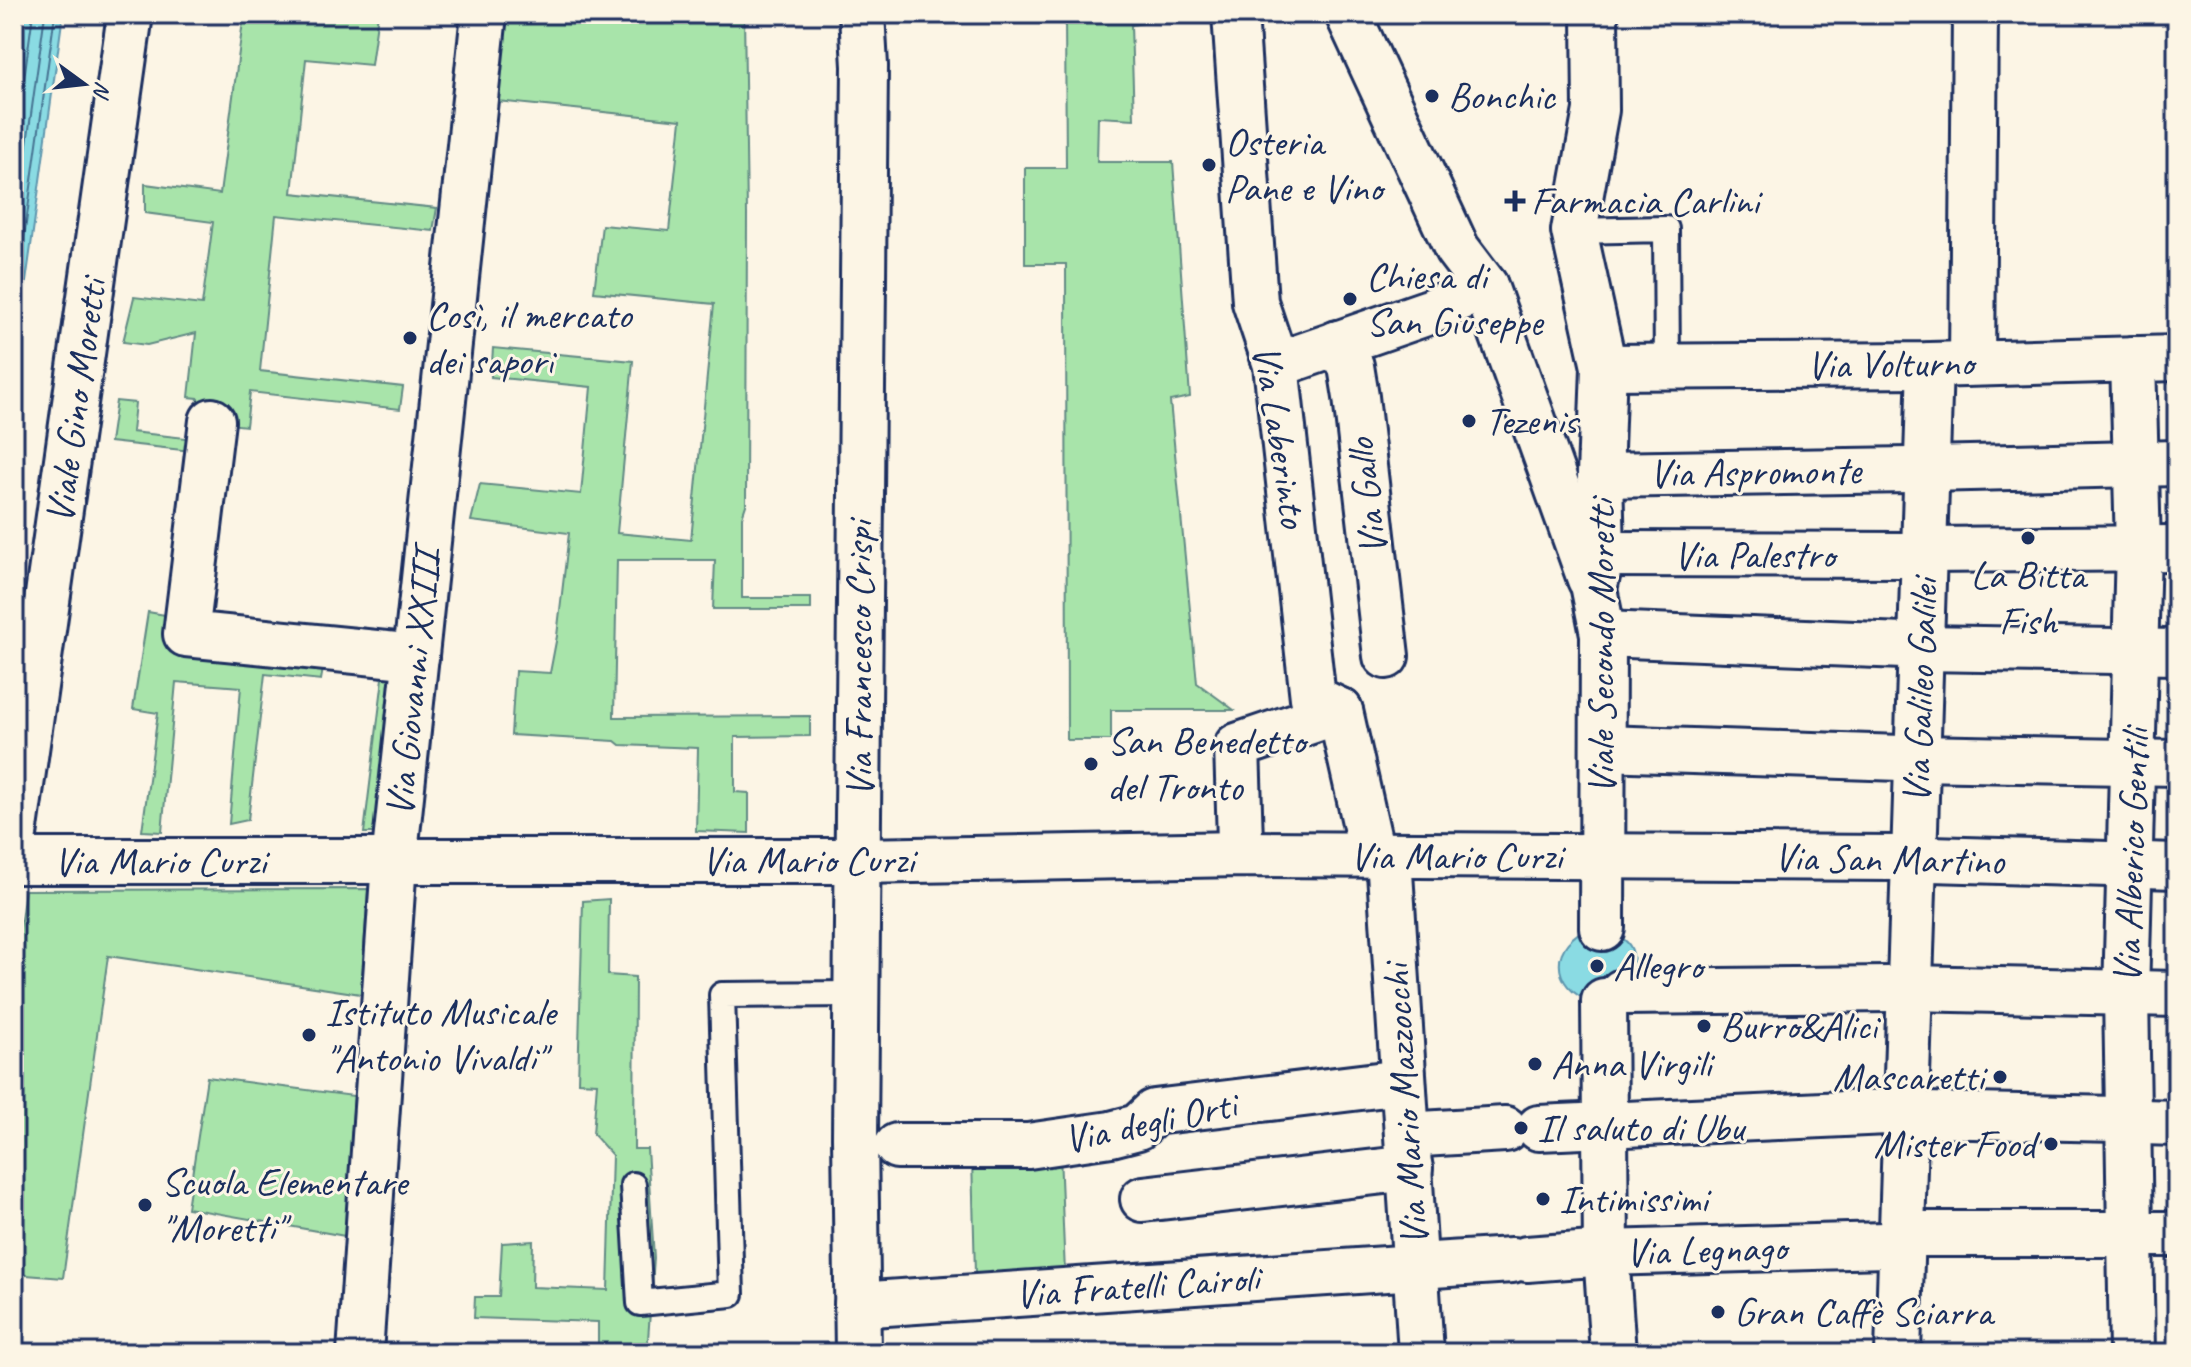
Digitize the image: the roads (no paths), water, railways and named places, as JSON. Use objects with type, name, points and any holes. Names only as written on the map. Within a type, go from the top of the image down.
[{"type":"street","name":"Viale Gino Moretti","points":[[14,835],[130,14]]},
{"type":"street","name":"Via Giovanni XXIII","points":[[360,1353],[394,862],[484,14]]},
{"type":"street","name":"Via Francesco Crispi","points":[[858,1353],[857,994],[865,66],[862,14]]},
{"type":"street","name":"Via Laberinto","points":[[1235,14],[1255,302],[1276,365],[1313,698],[1340,711]]},
{"type":"street","points":[[1348,14],[1457,249],[1485,286],[1598,572]]},
{"type":"street","points":[[1574,231],[1596,110],[1595,14]]},
{"type":"street","points":[[1972,363],[1975,14]]},
{"type":"street","name":"Viale Secondo Moretti","points":[[1574,231],[1604,367],[1598,572],[1603,634],[1602,928]]},
{"type":"street","points":[[1276,365],[1432,311],[1485,286]]},
{"type":"street","name":"Via Gallo","points":[[1338,343],[1351,366],[1356,397],[1386,656]]},
{"type":"street","name":"Via Volturno","points":[[1604,367],[1930,365],[2177,358]]},
{"type":"street","name":"Via Alberico Gentili","points":[[2132,1353],[2126,994],[2132,761],[2157,653],[2158,548],[2134,464],[2133,359]]},
{"type":"street","name":"Via Galileo Galilei","points":[[1898,1353],[1892,1239],[1900,989],[1914,858],[1909,758],[1915,553],[1919,469],[1930,365]]},
{"type":"street","points":[[212,421],[186,634],[416,657]]},
{"type":"street","name":"Via Aspromonte","points":[[1600,475],[2177,463]]},
{"type":"street","name":"Via Palestro","points":[[1598,572],[1915,553],[2158,548]]},
{"type":"street","points":[[1603,634],[1912,647],[2157,653]]},
{"type":"street","points":[[1240,841],[1237,746],[1340,711],[1379,848]]},
{"type":"street","points":[[1603,748],[2177,763]]},
{"type":"street","name":"Via Mario Curzi","points":[[14,861],[858,861],[1241,854],[1379,848],[1602,856]]},
{"type":"street","name":"Via Mario Mazzocchi","points":[[1379,848],[1402,1082],[1416,1151],[1424,1266],[1421,1353]]},
{"type":"street","name":"Via San Martino","points":[[1602,856],[1914,858],[2177,866]]},
{"type":"street","points":[[1613,1353],[1606,1253],[1603,1124],[1613,997],[1900,989],[2177,994]]},
{"type":"street","name":"Via degli Orti","points":[[897,1146],[1028,1146],[1138,1127],[1154,1112],[1402,1082]]},
{"type":"street","points":[[1143,1199],[1522,1129],[1906,1114],[2146,1121]]},
{"type":"street","name":"Via Legnago","points":[[1424,1266],[1606,1253],[1892,1239],[2177,1234]]},
{"type":"street","name":"Via Fratelli Cairoli","points":[[857,1305],[1424,1266]]},
{"type":"lane","points":[[1574,231],[1666,229],[1667,367]]},
{"type":"lane","points":[[633,1185],[640,1303],[731,1294],[722,995],[857,994]]},
{"type":"water","points":[[14,14],[63,14],[14,369]]},
{"type":"water","points":[[1592,927],[1613,933],[1628,943],[1634,958],[1630,981],[1592,1002],[1568,986],[1560,964],[1568,943]]},
{"type":"place","name":"Bonchic","points":[[1432,96]]},
{"type":"place","name":"Osteria Pane e Vino","points":[[1209,165]]},
{"type":"place","name":"Farmacia Carlini","points":[[1515,201]]},
{"type":"place","name":"Chiesa di San Giuseppe","points":[[1350,299]]},
{"type":"place","name":"Così, il mercato dei sapori","points":[[410,338]]},
{"type":"place","name":"Tezenis","points":[[1469,421]]},
{"type":"place","name":"La Bitta Fish","points":[[2028,538]]},
{"type":"place","name":"San Benedetto del Tronto","points":[[1091,764]]},
{"type":"place","name":"Allegro","points":[[1597,966]]},
{"type":"place","name":"Burro&Alici","points":[[1704,1026]]},
{"type":"place","name":"Istituto Musicale \"Antonio Vivaldi\"","points":[[309,1035]]},
{"type":"place","name":"Anna Virgili","points":[[1535,1064]]},
{"type":"place","name":"Mascaretti","points":[[2000,1077]]},
{"type":"place","name":"Il saluto di Ubu","points":[[1521,1128]]},
{"type":"place","name":"Mister Food","points":[[2051,1144]]},
{"type":"place","name":"Intimissimi","points":[[1543,1199]]},
{"type":"place","name":"Scuola Elementare \"Moretti\"","points":[[145,1205]]},
{"type":"place","name":"Gran Caffè Sciarra","points":[[1718,1312]]}]
